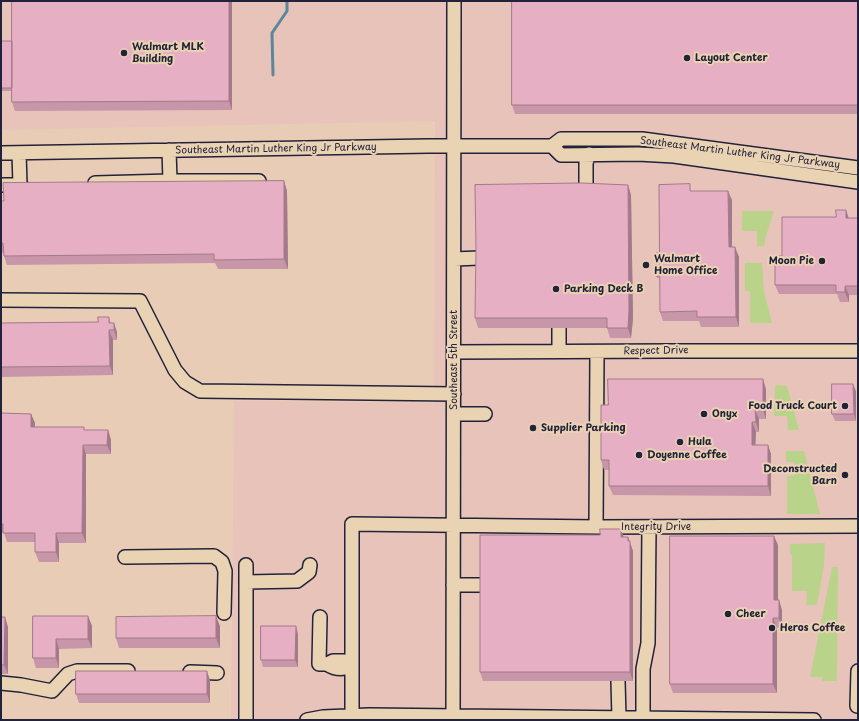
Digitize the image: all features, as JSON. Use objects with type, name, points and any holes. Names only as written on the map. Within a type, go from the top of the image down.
[{"type":"street","name":"Southeast 5th Street","points":[[453,718],[455,146],[454,1]]},
{"type":"street","name":"Southeast Martin Luther King Jr Parkway","points":[[1,153],[455,146],[552,146],[561,139],[642,139],[858,168]]},
{"type":"street","name":"Southeast Martin Luther King Jr Parkway","points":[[552,146],[561,155],[638,154],[674,156],[858,182]]},
{"type":"street","points":[[169,150],[170,181]]},
{"type":"street","points":[[19,153],[20,185]]},
{"type":"street","points":[[586,193],[586,164],[589,154]]},
{"type":"street","points":[[83,183],[259,181]]},
{"type":"street","points":[[1,185],[36,184]]},
{"type":"street","points":[[454,258],[479,258]]},
{"type":"street","points":[[1,300],[140,301],[175,370],[185,382],[200,391],[454,394]]},
{"type":"street","points":[[559,328],[559,352]]},
{"type":"street","name":"Respect Drive","points":[[454,352],[858,351]]},
{"type":"street","points":[[596,352],[596,526]]},
{"type":"street","points":[[454,414],[485,414]]},
{"type":"street","name":"Integrity Drive","points":[[352,666],[352,524],[649,527],[858,526]]},
{"type":"street","points":[[643,718],[643,669],[648,643],[649,527]]},
{"type":"street","points":[[125,557],[214,556],[222,562],[225,571],[224,613]]},
{"type":"street","points":[[246,564],[246,720]]},
{"type":"street","points":[[246,582],[297,581],[309,572],[310,565]]},
{"type":"street","points":[[453,585],[483,585]]},
{"type":"street","points":[[320,617],[319,664],[327,664],[333,661],[344,661],[352,666],[352,716]]},
{"type":"street","points":[[1,683],[52,691],[68,674],[77,671],[139,672]]},
{"type":"street","points":[[178,672],[217,673]]},
{"type":"street","points":[[858,672],[858,706]]},
{"type":"street","points":[[618,681],[619,718]]},
{"type":"street","points":[[307,720],[352,716],[525,719],[643,718],[814,720]]},
{"type":"shaded area","name":"Walmart Home Office","points":[[1,1],[858,1],[858,720],[1,720],[231,719],[234,401],[434,403],[435,121],[1,130]]},
{"type":"green space","points":[[742,211],[774,211],[764,246],[757,246],[757,231],[742,231]]},
{"type":"green space","points":[[745,263],[762,263],[764,291],[772,323],[750,323],[750,291],[745,291]]},
{"type":"green space","points":[[775,385],[787,386],[799,430],[788,430],[787,416],[774,416]]},
{"type":"green space","points":[[786,451],[804,451],[820,514],[787,514],[787,476],[794,476],[794,462],[786,462]]},
{"type":"green space","points":[[825,543],[824,565],[817,605],[806,605],[807,591],[792,591],[792,555],[790,555],[790,544]]},
{"type":"green space","points":[[832,567],[838,567],[837,681],[822,681],[822,677],[810,677]]},
{"type":"building","name":"Walmart MLK Building","points":[[12,1],[229,1],[229,101],[12,102]]},
{"type":"building","name":"Layout Center","points":[[512,1],[858,1],[858,105],[512,105]]},
{"type":"building","points":[[1,41],[12,41],[12,88],[1,88]]},
{"type":"building","points":[[284,181],[284,259],[214,260],[214,254],[4,256],[3,243],[1,243],[1,201],[4,201],[3,183]]},
{"type":"building","name":"Parking Deck B","points":[[582,183],[628,185],[628,328],[607,328],[607,318],[475,318],[475,185]]},
{"type":"building","points":[[690,184],[690,191],[728,191],[729,247],[735,247],[736,317],[697,317],[697,311],[660,312],[659,185]]},
{"type":"building","name":"Moon Pie","points":[[836,210],[846,210],[846,218],[858,218],[858,286],[845,286],[845,292],[836,292],[836,285],[775,285],[775,256],[782,256],[782,217],[836,217]]},
{"type":"building","points":[[656,253],[659,253],[660,276],[656,276]]},
{"type":"building","points":[[98,317],[109,317],[109,323],[114,323],[114,330],[109,330],[110,366],[1,367],[1,323],[98,322]]},
{"type":"building","name":"Hula","points":[[608,379],[763,379],[763,410],[755,410],[756,422],[752,422],[752,445],[768,445],[768,486],[609,486],[609,460],[601,460],[601,405],[608,405]]},
{"type":"building","name":"Food Truck Court","points":[[832,384],[853,384],[854,414],[832,414]]},
{"type":"building","points":[[1,413],[31,414],[31,427],[84,427],[84,430],[108,430],[107,445],[83,445],[82,533],[56,533],[56,552],[35,552],[35,533],[3,533],[3,524],[1,524]]},
{"type":"building","points":[[600,529],[621,529],[621,537],[628,537],[628,541],[630,541],[630,672],[480,672],[480,535],[600,535]]},
{"type":"building","name":"Cheer","points":[[670,536],[774,536],[774,600],[779,600],[779,618],[773,618],[773,684],[670,684]]},
{"type":"building","points":[[33,616],[88,616],[88,639],[56,639],[56,658],[33,658]]},
{"type":"building","points":[[216,616],[216,638],[116,638],[116,617]]},
{"type":"building","points":[[1,617],[5,617],[4,665],[1,665]]},
{"type":"building","points":[[261,626],[296,626],[295,660],[261,660]]},
{"type":"building","points":[[76,671],[207,671],[207,694],[76,694]]},
{"type":"waterway","points":[[273,75],[272,33],[287,11],[287,1]]},
{"type":"place","name":"Walmart MLK Building","points":[[124,53]]},
{"type":"place","name":"Layout Center","points":[[687,58]]},
{"type":"place","name":"Moon Pie","points":[[822,261]]},
{"type":"place","name":"Walmart Home Office","points":[[646,265]]},
{"type":"place","name":"Parking Deck B","points":[[556,289]]},
{"type":"place","name":"Food Truck Court","points":[[845,406]]},
{"type":"place","name":"Onyx","points":[[704,414]]},
{"type":"place","name":"Supplier Parking","points":[[533,428]]},
{"type":"place","name":"Hula","points":[[680,442]]},
{"type":"place","name":"Doyenne Coffee","points":[[639,455]]},
{"type":"place","name":"Deconstructed Barn","points":[[845,475]]},
{"type":"place","name":"Cheer","points":[[728,614]]},
{"type":"place","name":"Heros Coffee","points":[[772,628]]}]
